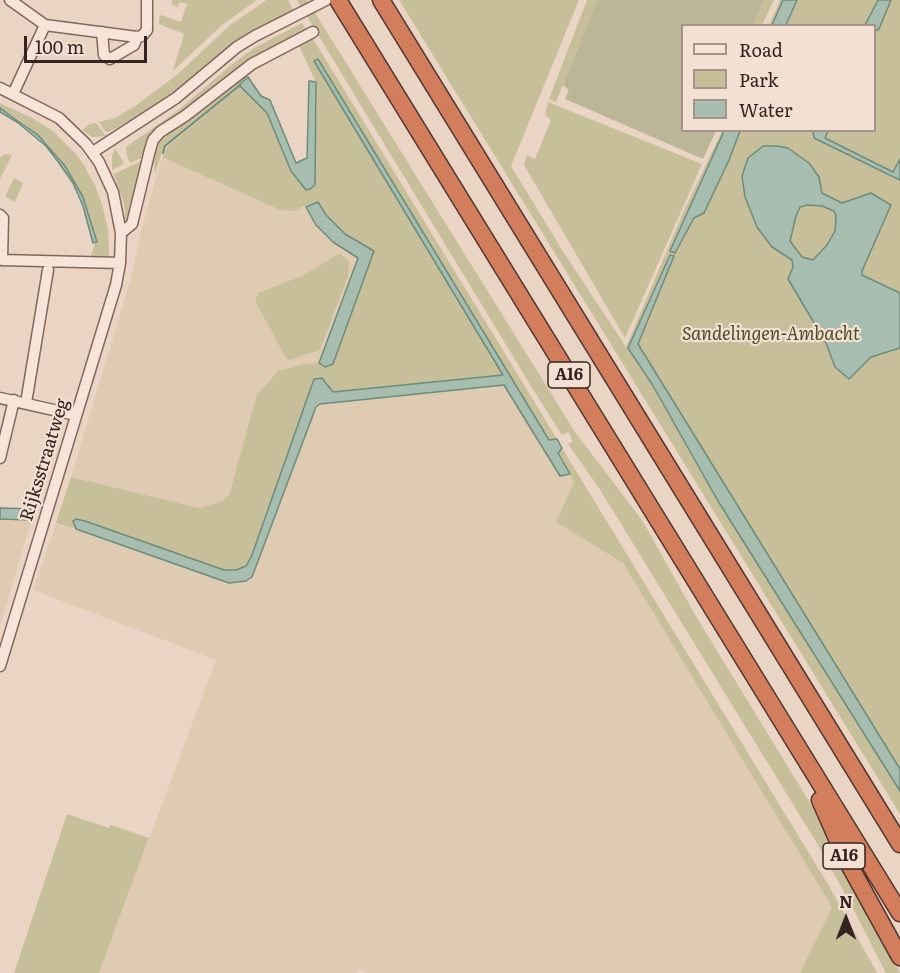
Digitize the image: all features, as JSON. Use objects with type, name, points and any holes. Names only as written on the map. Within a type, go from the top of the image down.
[{"type":"highway","name":"A16","points":[[338,0],[900,913]]},
{"type":"highway","name":"A16","points":[[381,0],[900,844]]},
{"type":"highway","name":"A16","points":[[799,750],[846,859],[900,957]]},
{"type":"street","points":[[10,0],[45,25],[137,38],[147,30],[147,0]]},
{"type":"street","points":[[93,152],[168,104],[237,47],[326,0]]},
{"type":"street","points":[[13,94],[45,25]]},
{"type":"street","points":[[102,32],[104,55],[110,59],[134,45],[137,38]]},
{"type":"street","name":"Rijksstraatweg","points":[[121,233],[132,224],[153,140],[160,132],[185,116],[252,64],[313,32]]},
{"type":"street","name":"Rijksstraatweg","points":[[0,88],[59,118],[93,152],[113,192],[121,233],[120,263],[116,285],[0,666]]},
{"type":"street","points":[[0,215],[3,218],[3,260],[120,263]]},
{"type":"street","points":[[26,403],[48,270]]},
{"type":"street","points":[[0,398],[76,415]]},
{"type":"street","points":[[0,459],[14,400]]},
{"type":"shaded area","points":[[597,0],[764,0],[753,24],[681,24],[681,132],[716,132],[703,159],[565,99],[569,90],[563,85]]},
{"type":"shaded area","points":[[162,157],[280,210],[294,211],[306,207],[324,235],[359,258],[319,363],[304,364],[229,495],[215,505],[200,508],[71,477],[131,278],[140,235]],"holes":[[[349,262],[348,277],[320,350],[290,360],[286,358],[255,300],[258,293],[304,275]]]},
{"type":"shaded area","points":[[504,385],[559,476],[570,474],[574,482],[556,522],[623,563],[832,907],[800,973],[368,973],[358,969],[356,973],[99,973],[216,660],[33,590],[56,523],[229,583],[238,582],[264,544],[316,407],[320,404]]},
{"type":"shaded area","points":[[0,519],[32,520],[0,626]]},
{"type":"green space","points":[[172,0],[257,0],[222,25],[173,71],[184,34],[159,24],[159,18],[161,15],[181,22],[187,4],[180,2],[178,7],[172,5]]},
{"type":"green space","points":[[267,0],[288,0],[293,10],[225,49],[158,105],[108,132],[105,131],[99,122],[115,118],[138,104],[178,74],[230,25]]},
{"type":"green space","points":[[297,0],[307,0],[575,432],[642,520],[697,618],[818,816],[900,973],[886,973],[818,845],[599,488],[568,444],[573,441],[568,432],[562,435],[534,391]]},
{"type":"green space","name":"Sandelingen-Ambacht","points":[[399,0],[579,0],[511,166],[564,253],[626,347],[682,215],[722,132],[876,132],[876,24],[769,24],[780,0],[900,0],[900,782],[809,648],[900,791],[900,814]]},
{"type":"green space","points":[[587,0],[597,0],[556,102],[549,99]]},
{"type":"green space","points":[[764,0],[774,0],[762,24],[753,24]]},
{"type":"green space","points":[[302,23],[308,32],[254,60],[153,138],[146,156],[130,163],[126,147],[176,112],[254,48]]},
{"type":"green space","points":[[312,37],[557,439],[549,440],[315,62],[504,375],[333,392],[326,381],[309,393],[252,555],[246,566],[236,571],[224,570],[85,521],[76,519],[73,521],[76,529],[56,523],[71,477],[200,508],[222,501],[229,495],[257,395],[278,371],[304,364],[319,363],[325,367],[356,298],[373,251],[345,234],[326,215],[320,204],[310,204],[294,211],[280,210],[162,157],[168,146],[240,86],[267,113],[291,171],[306,190],[316,82],[298,44]]},
{"type":"green space","points":[[245,74],[248,77],[164,146],[155,174],[156,147],[164,135]]},
{"type":"green space","points":[[548,102],[702,164],[625,338],[524,165],[527,155],[535,159],[551,120],[545,115]]},
{"type":"green space","points":[[0,103],[53,131],[84,165],[103,208],[108,230],[109,256],[107,258],[90,258],[96,242],[89,212],[65,166],[46,142],[20,120],[0,108]]},
{"type":"green space","points":[[96,123],[106,136],[92,137],[82,130]]},
{"type":"green space","points":[[115,149],[124,162],[112,170],[112,156]]},
{"type":"green space","points":[[4,154],[12,155],[0,179],[0,158]]},
{"type":"green space","points":[[145,159],[129,224],[126,222],[124,204],[114,174]]},
{"type":"green space","points":[[14,178],[23,183],[15,202],[5,197]]},
{"type":"green space","points":[[340,253],[349,262],[348,277],[320,350],[290,360],[286,358],[255,301],[258,293],[304,275]]},
{"type":"green space","points":[[562,448],[829,886],[877,973],[800,973],[832,907],[623,563],[556,522],[574,482],[558,453]]},
{"type":"green space","points":[[67,814],[109,828],[111,825],[149,838],[99,973],[14,973]]},
{"type":"water","points":[[783,0],[797,0],[786,24],[772,24]]},
{"type":"water","points":[[878,0],[891,0],[879,29],[876,30],[876,24],[866,24]]},
{"type":"water","points":[[318,59],[549,440],[557,439],[562,448],[558,453],[570,474],[560,476],[504,385],[320,404],[316,407],[252,577],[246,581],[229,583],[76,529],[73,521],[76,519],[85,521],[224,570],[236,570],[246,566],[252,555],[314,379],[322,378],[333,392],[503,375],[314,61]]},
{"type":"water","points":[[248,77],[261,96],[270,100],[296,163],[307,158],[309,81],[316,82],[315,185],[310,189],[306,190],[291,171],[267,113],[239,85]]},
{"type":"water","points":[[0,108],[38,135],[65,166],[83,197],[97,242],[93,243],[83,206],[73,183],[59,163],[46,146],[17,122],[0,112]]},
{"type":"water","points":[[724,132],[740,132],[704,213],[694,218],[675,253],[670,251]]},
{"type":"water","points":[[813,132],[828,132],[825,138],[893,172],[900,159],[900,180],[814,138]]},
{"type":"water","points":[[763,146],[788,148],[809,163],[819,177],[822,193],[842,203],[871,193],[891,205],[862,275],[900,293],[900,348],[871,357],[849,379],[835,367],[826,343],[788,279],[793,267],[792,260],[772,247],[757,227],[745,197],[742,176],[748,158]],"holes":[[[822,206],[834,211],[835,231],[827,245],[813,260],[802,257],[790,241],[796,216],[800,207]]]},
{"type":"water","points":[[318,202],[326,215],[345,234],[374,251],[333,364],[325,367],[319,363],[358,258],[333,242],[316,225],[306,207]]},
{"type":"water","points":[[670,255],[674,256],[638,344],[900,769],[900,791],[718,501],[652,384],[628,348]]},
{"type":"water","points":[[0,508],[36,509],[32,520],[0,519]]},
{"type":"waterway","points":[[163,153],[165,146],[240,85]]}]
